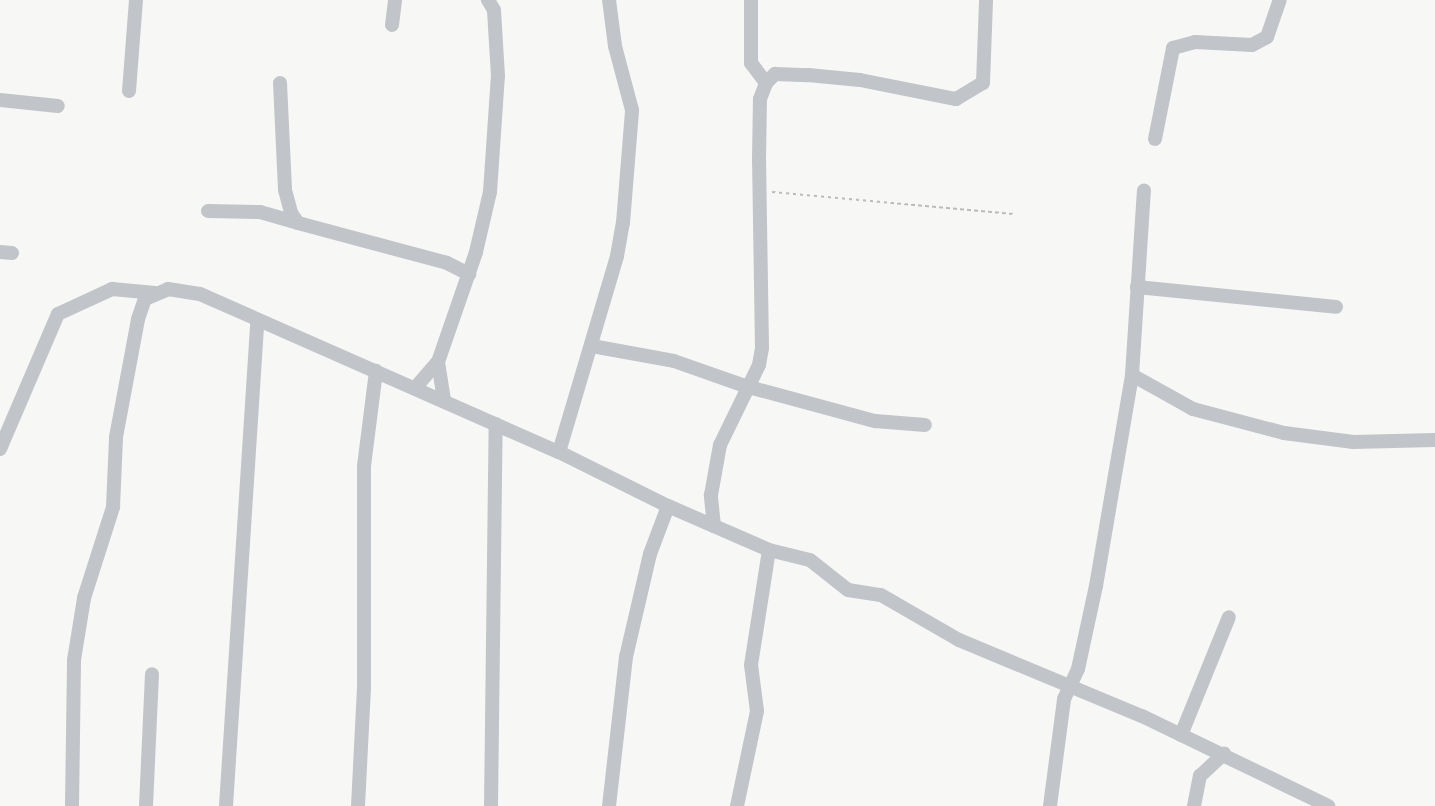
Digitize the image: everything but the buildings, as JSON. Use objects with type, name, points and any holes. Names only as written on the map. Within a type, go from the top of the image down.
[{"type":"street","points":[[129,91],[136,0]]},
{"type":"street","points":[[392,25],[395,0]]},
{"type":"street","points":[[415,388],[438,362],[469,274],[490,192],[498,76],[494,10],[488,0]]},
{"type":"street","points":[[559,452],[617,256],[631,144],[632,110],[615,46],[609,0]]},
{"type":"street","points":[[751,0],[751,64],[766,83]]},
{"type":"street","points":[[714,526],[711,495],[720,445],[745,386],[759,365],[762,348],[760,99],[766,83],[775,74],[860,79],[956,99],[982,83],[986,0]]},
{"type":"street","points":[[1155,139],[1173,48],[1195,42],[1252,45],[1267,37],[1280,0]]},
{"type":"street","points":[[280,83],[285,190],[290,213],[298,223]]},
{"type":"street","points":[[0,100],[58,106]]},
{"type":"street","points":[[1050,806],[1068,685],[1078,669],[1096,586],[1132,375],[1143,190]]},
{"type":"street","points":[[208,211],[260,212],[447,262],[469,274]]},
{"type":"street","points":[[1137,287],[1335,307]]},
{"type":"street","points":[[0,449],[58,314],[112,289],[155,293]]},
{"type":"street","points":[[72,806],[74,660],[84,598],[113,508],[116,437],[138,319],[145,299],[168,289],[200,294],[257,322],[444,400],[768,550],[810,560],[848,590],[881,595],[959,640],[1224,754],[1328,806]]},
{"type":"street","points":[[226,806],[257,322]]},
{"type":"street","points":[[592,346],[674,360],[745,386],[875,421],[925,425]]},
{"type":"street","points":[[438,362],[444,400]]},
{"type":"street","points":[[358,806],[364,688],[363,478],[376,372]]},
{"type":"street","points":[[1132,375],[1192,409],[1284,433],[1353,442],[1435,440]]},
{"type":"street","points":[[491,806],[496,424]]},
{"type":"street","points":[[609,806],[626,657],[650,554],[668,506]]},
{"type":"street","points":[[737,806],[757,710],[751,666],[768,550]]},
{"type":"street","points":[[1181,735],[1229,617]]},
{"type":"street","points":[[146,806],[152,674]]},
{"type":"street","points":[[1194,806],[1200,776],[1224,754]]},
{"type":"path","points":[[760,191],[1013,214]]}]
